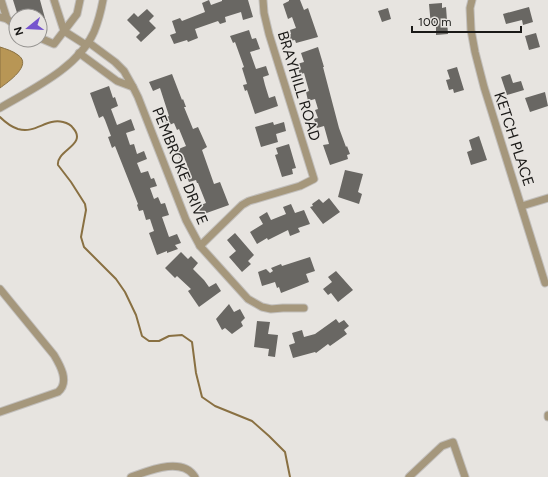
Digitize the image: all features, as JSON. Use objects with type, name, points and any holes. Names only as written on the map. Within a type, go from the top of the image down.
[{"type":"street","points":[[2,0],[4,18]]},
{"type":"street","points":[[54,0],[64,31]]},
{"type":"street","points":[[48,41],[54,44],[76,14],[80,0]]},
{"type":"street","points":[[0,108],[54,75],[72,61],[87,44],[94,33],[103,0]]},
{"type":"street","name":"BRAYHILL ROAD","points":[[200,246],[242,205],[250,201],[300,186],[314,179],[269,34],[264,13],[263,0]]},
{"type":"street","name":"KETCH PLACE","points":[[472,0],[470,8],[471,30],[484,87],[545,283]]},
{"type":"street","name":"PEMBROKE DRIVE","points":[[64,31],[115,62],[124,71],[138,97],[186,220],[200,246],[248,299],[262,307],[271,309],[304,308]]},
{"type":"street","points":[[79,53],[117,80],[132,87]]},
{"type":"street","points":[[107,73],[115,62]]},
{"type":"street","points":[[522,206],[548,198]]},
{"type":"street","points":[[0,290],[54,355],[63,374],[63,383],[61,390],[58,392],[0,412]]},
{"type":"street","points":[[410,477],[433,453],[442,446],[453,442],[465,477]]},
{"type":"street","points":[[131,477],[158,468],[172,466],[188,470],[195,477]]},
{"type":"shaded area","points":[[0,47],[12,51],[18,55],[22,59],[23,64],[18,73],[0,88]]},
{"type":"building","points":[[13,0],[40,0],[42,8],[16,8]]},
{"type":"building","points":[[209,0],[211,5],[222,0],[248,0],[253,17],[243,20],[241,12],[225,17],[226,22],[220,24],[218,21],[195,29],[198,38],[188,42],[187,40],[174,44],[170,35],[176,33],[172,21],[180,18],[182,21],[205,12],[202,3]]},
{"type":"building","points":[[289,0],[300,0],[304,10],[308,8],[318,37],[296,43],[295,40],[289,41],[288,35],[291,34],[290,30],[296,28],[292,17],[288,19],[283,4]]},
{"type":"building","points":[[442,3],[442,8],[446,7],[448,34],[436,35],[436,26],[431,26],[429,4]]},
{"type":"building","points":[[529,7],[533,22],[523,25],[522,20],[506,24],[503,14]]},
{"type":"building","points":[[388,8],[391,19],[382,22],[378,11]]},
{"type":"building","points":[[147,9],[154,16],[149,21],[156,28],[141,42],[136,37],[140,33],[127,20],[134,13],[138,17]]},
{"type":"building","points":[[249,30],[252,39],[256,38],[260,49],[250,52],[256,69],[266,66],[269,75],[263,77],[265,85],[269,98],[275,96],[278,106],[255,114],[247,90],[245,91],[243,85],[247,84],[242,68],[244,67],[235,42],[233,43],[230,36]]},
{"type":"building","points":[[536,33],[540,47],[529,50],[525,36]]},
{"type":"building","points":[[318,47],[339,128],[350,154],[347,155],[348,159],[330,165],[323,145],[329,144],[324,126],[317,128],[314,119],[318,118],[315,110],[318,109],[315,99],[308,101],[306,92],[309,91],[304,73],[300,75],[297,64],[304,62],[301,53]]},
{"type":"building","points":[[457,67],[464,90],[454,93],[453,89],[449,90],[446,80],[450,79],[447,70]]},
{"type":"building","points":[[172,74],[182,100],[183,99],[186,107],[184,107],[193,129],[198,127],[207,147],[202,150],[214,184],[220,182],[229,205],[201,215],[198,206],[206,203],[196,180],[189,182],[185,172],[189,170],[184,157],[180,159],[176,150],[186,146],[179,129],[177,130],[174,123],[167,126],[164,118],[169,116],[160,88],[153,91],[149,82]]},
{"type":"building","points":[[510,74],[513,83],[521,81],[524,90],[507,95],[501,77]]},
{"type":"building","points":[[109,86],[113,98],[115,97],[118,106],[111,109],[117,125],[131,119],[135,130],[126,133],[130,145],[134,144],[137,154],[144,151],[147,159],[137,163],[141,173],[148,171],[151,179],[154,178],[157,186],[150,188],[154,199],[158,197],[161,204],[165,203],[169,215],[162,217],[169,237],[177,234],[181,243],[175,245],[178,249],[157,255],[149,233],[154,231],[150,219],[146,220],[143,210],[139,211],[138,204],[115,146],[112,148],[108,137],[111,136],[105,120],[103,116],[99,118],[90,93]]},
{"type":"building","points":[[545,92],[548,106],[530,112],[525,98]]},
{"type":"building","points":[[273,122],[274,125],[284,122],[286,131],[276,134],[278,142],[261,147],[255,127]]},
{"type":"building","points":[[479,136],[487,160],[471,165],[467,152],[472,150],[469,140]]},
{"type":"building","points":[[289,144],[296,168],[292,169],[293,174],[282,177],[275,155],[278,154],[276,148]]},
{"type":"building","points":[[345,170],[363,174],[358,192],[362,194],[359,204],[338,197]]},
{"type":"building","points":[[329,198],[340,212],[323,224],[310,207],[313,206],[312,204],[319,199],[323,203]]},
{"type":"building","points":[[291,204],[295,213],[304,210],[310,224],[298,228],[300,232],[290,236],[288,230],[268,240],[267,238],[257,244],[250,232],[263,224],[259,217],[267,212],[271,220],[286,214],[283,207]]},
{"type":"building","points":[[235,233],[254,255],[248,261],[251,264],[242,272],[229,257],[236,251],[227,240]]},
{"type":"building","points":[[181,252],[188,259],[191,256],[198,263],[193,269],[209,287],[216,283],[221,291],[199,307],[188,291],[191,289],[177,276],[175,278],[165,268]]},
{"type":"building","points":[[310,257],[315,271],[306,274],[309,282],[281,293],[275,282],[262,286],[258,272],[266,269],[270,273],[273,271],[271,268],[281,264],[282,266]]},
{"type":"building","points":[[336,271],[353,290],[338,302],[331,293],[328,295],[323,289],[332,282],[328,277]]},
{"type":"building","points":[[229,304],[234,312],[240,309],[245,318],[241,322],[243,326],[232,334],[225,328],[222,330],[216,319]]},
{"type":"building","points":[[336,319],[339,323],[344,320],[349,326],[344,330],[347,334],[330,346],[328,344],[316,353],[293,358],[289,345],[295,343],[292,333],[302,330],[304,337],[315,334]]},
{"type":"building","points":[[257,321],[270,322],[268,334],[278,335],[275,357],[268,356],[269,349],[254,347]]},
{"type":"waterway","points":[[0,117],[13,127],[24,130],[36,128],[57,121],[66,123],[72,127],[77,134],[77,139],[62,155],[58,165],[85,204],[86,210],[81,237],[84,247],[116,279],[125,292],[136,315],[142,336],[149,341],[159,341],[169,336],[182,335],[192,342],[196,373],[202,397],[215,406],[252,421],[269,436],[285,452],[290,477]]}]
